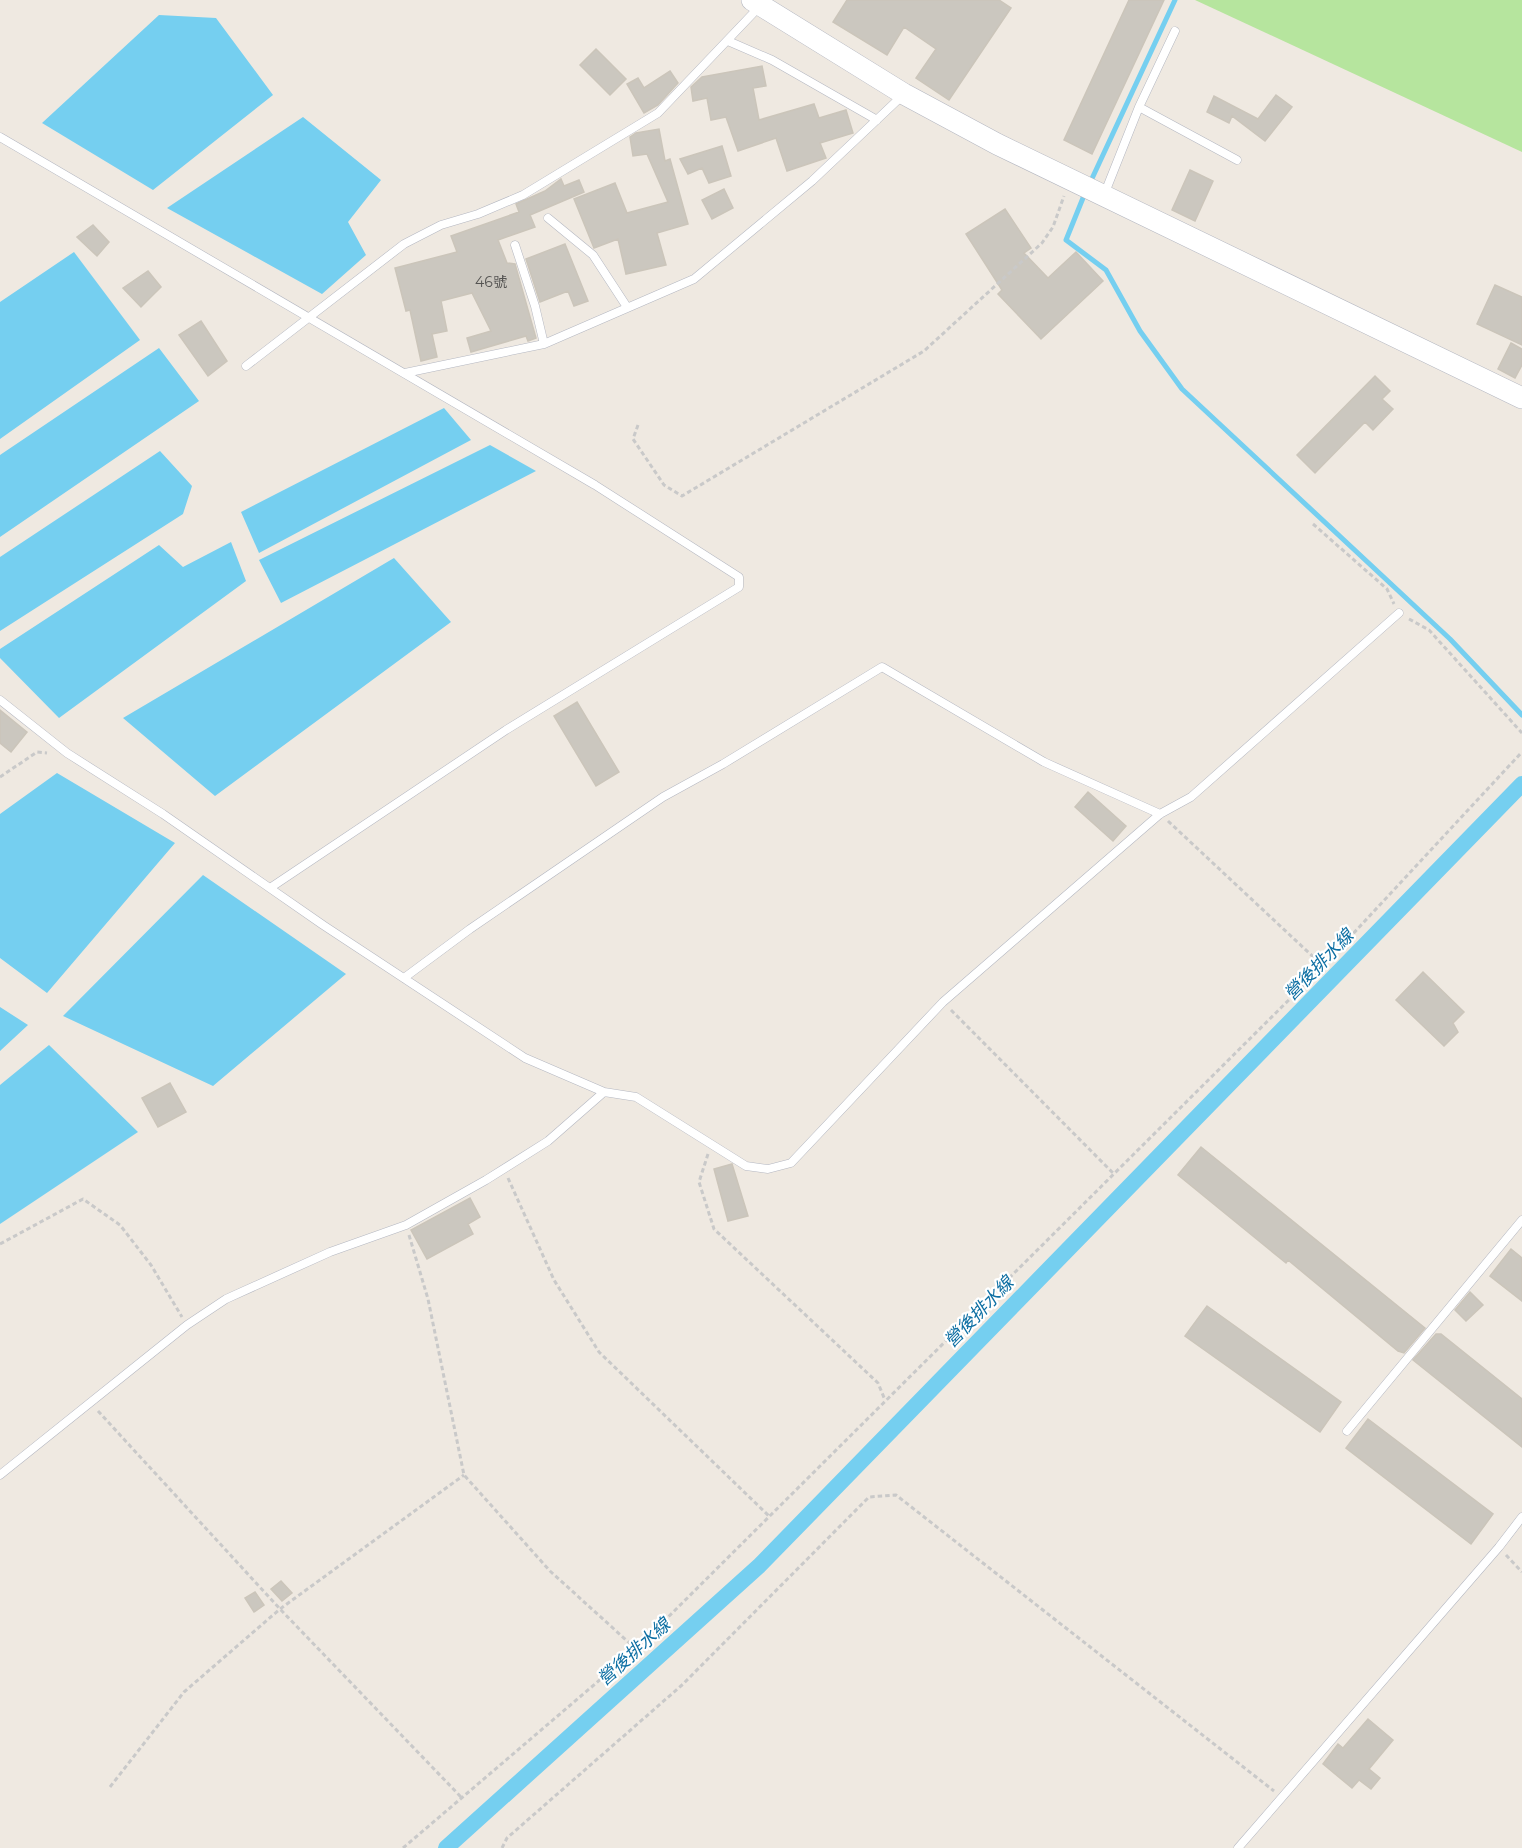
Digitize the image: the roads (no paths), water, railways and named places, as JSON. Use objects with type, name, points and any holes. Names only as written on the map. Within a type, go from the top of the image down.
[{"type":"main road","points":[[757,3],[904,94],[1068,180],[1522,398]]},
{"type":"lane","points":[[246,366],[311,319],[404,244],[441,225],[478,214],[523,195],[658,114],[728,41],[757,3]]},
{"type":"lane","points":[[1103,197],[1139,107],[1174,31]]},
{"type":"lane","points":[[728,41],[772,60],[877,120]]},
{"type":"lane","points":[[405,373],[544,344],[694,279],[812,181],[904,94]]},
{"type":"lane","points":[[1139,107],[1237,160]]},
{"type":"lane","points":[[0,136],[655,522],[739,577],[739,587],[506,730],[270,888]]},
{"type":"lane","points":[[548,218],[593,255],[627,307]]},
{"type":"lane","points":[[515,245],[536,306],[544,344]]},
{"type":"lane","points":[[0,700],[67,753],[163,814],[525,1058],[604,1092],[636,1097],[746,1166],[768,1169],[791,1163],[943,1002],[1160,814],[1191,796],[1399,613]]},
{"type":"lane","points":[[404,978],[470,929],[663,796],[723,764],[882,667],[1044,762],[1160,814]]},
{"type":"lane","points":[[0,1475],[187,1325],[226,1299],[330,1252],[406,1225],[548,1141],[604,1092]]},
{"type":"lane","points":[[1347,1431],[1522,1220]]},
{"type":"lane","points":[[1238,1848],[1499,1547],[1522,1517]]},
{"type":"water","points":[[159,15],[216,18],[273,95],[153,190],[42,123]]},
{"type":"water","points":[[303,117],[381,180],[348,222],[366,255],[322,294],[167,208]]},
{"type":"water","points":[[74,252],[140,340],[0,439],[0,302]]},
{"type":"water","points":[[159,348],[199,401],[0,537],[0,455]]},
{"type":"water","points":[[444,408],[471,440],[259,553],[241,512]]},
{"type":"water","points":[[490,445],[536,471],[281,603],[259,560]]},
{"type":"water","points":[[160,451],[192,486],[183,514],[0,631],[0,557]]},
{"type":"water","points":[[231,542],[246,581],[59,718],[0,658],[0,649],[159,545],[183,567]]},
{"type":"water","points":[[394,558],[451,622],[215,796],[123,718]]},
{"type":"water","points":[[57,773],[175,843],[47,993],[0,958],[0,814]]},
{"type":"water","points":[[203,875],[346,974],[213,1086],[63,1016]]},
{"type":"water","points":[[0,1007],[28,1025],[0,1051]]},
{"type":"water","points":[[49,1045],[138,1132],[0,1224],[0,1085]]},
{"type":"waterway","points":[[1089,185],[1175,0]]},
{"type":"waterway","points":[[1085,193],[1066,240],[1106,270],[1140,331],[1182,389],[1450,639],[1522,715]]},
{"type":"waterway","name":"營後排水線","points":[[446,1848],[759,1566],[1522,784]]}]
